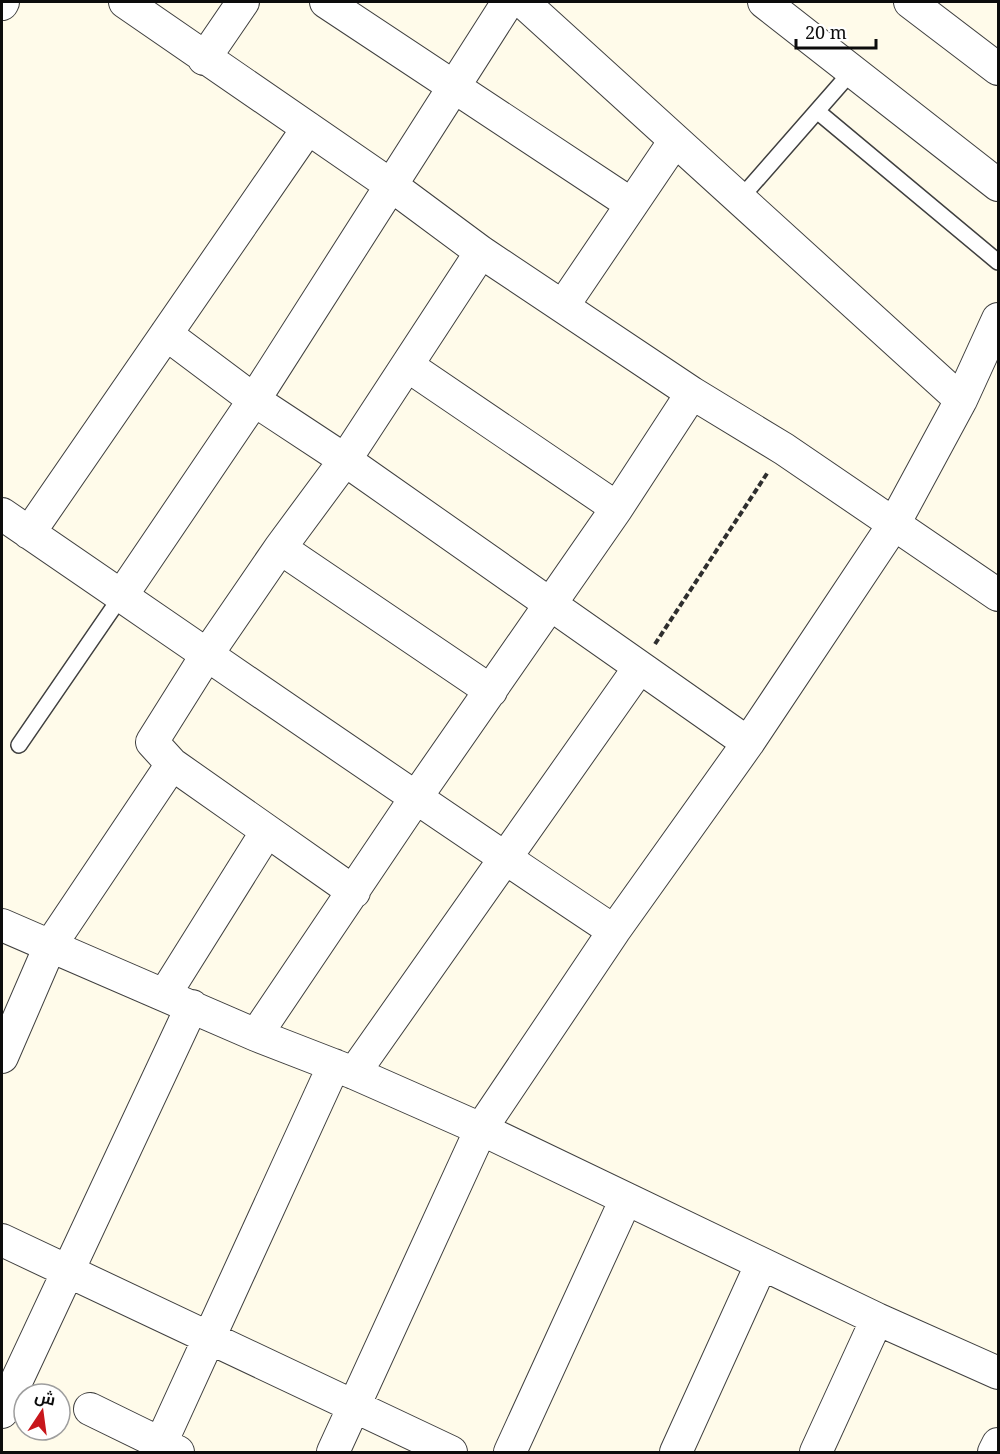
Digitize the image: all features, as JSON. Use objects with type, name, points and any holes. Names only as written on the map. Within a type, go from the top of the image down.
[{"type":"street","points":[[125,2],[204,59],[392,186],[482,252],[692,393],[783,449],[998,594]]},
{"type":"street","points":[[204,59],[243,2]]},
{"type":"street","points":[[326,2],[631,204]]},
{"type":"street","points":[[122,595],[254,400],[508,2]]},
{"type":"street","points":[[523,2],[674,142],[961,399]]},
{"type":"street","points":[[764,2],[999,185]]},
{"type":"street","points":[[910,2],[999,69]]},
{"type":"street","points":[[29,532],[308,128]]},
{"type":"street","points":[[563,306],[674,142]]},
{"type":"street","points":[[354,892],[172,764],[152,742],[206,656],[280,548],[345,460],[482,252]]},
{"type":"street","points":[[333,1452],[481,1129],[614,931],[748,743],[894,524],[961,399],[999,319]]},
{"type":"street","points":[[166,334],[254,400],[345,460],[551,603],[639,668],[748,743]]},
{"type":"street","points":[[408,366],[617,508]]},
{"type":"street","points":[[256,1035],[417,796],[617,508],[692,393]]},
{"type":"street","points":[[2,514],[122,595],[206,656],[417,796],[504,858],[614,931]]},
{"type":"street","points":[[280,548],[491,691]]},
{"type":"street","points":[[90,1409],[125,1440],[170,1448],[210,1339],[344,1069],[504,858],[639,668]]},
{"type":"street","points":[[2,1057],[50,946],[172,764]]},
{"type":"street","points":[[2,1412],[69,1272],[178,1000],[267,831]]},
{"type":"street","points":[[2,925],[481,1129],[761,1265],[999,1373]]},
{"type":"street","points":[[510,1452],[626,1199]]},
{"type":"street","points":[[2,1240],[451,1452]]},
{"type":"street","points":[[676,1452],[761,1265]]},
{"type":"street","points":[[816,1452],[877,1319]]},
{"type":"street","points":[[994,1452],[999,1444]]},
{"type":"lane","points":[[740,200],[852,71]]},
{"type":"lane","points":[[818,111],[999,262]]},
{"type":"lane","points":[[19,745],[122,595]]},
{"type":"path","points":[[639,668],[783,449]]}]
